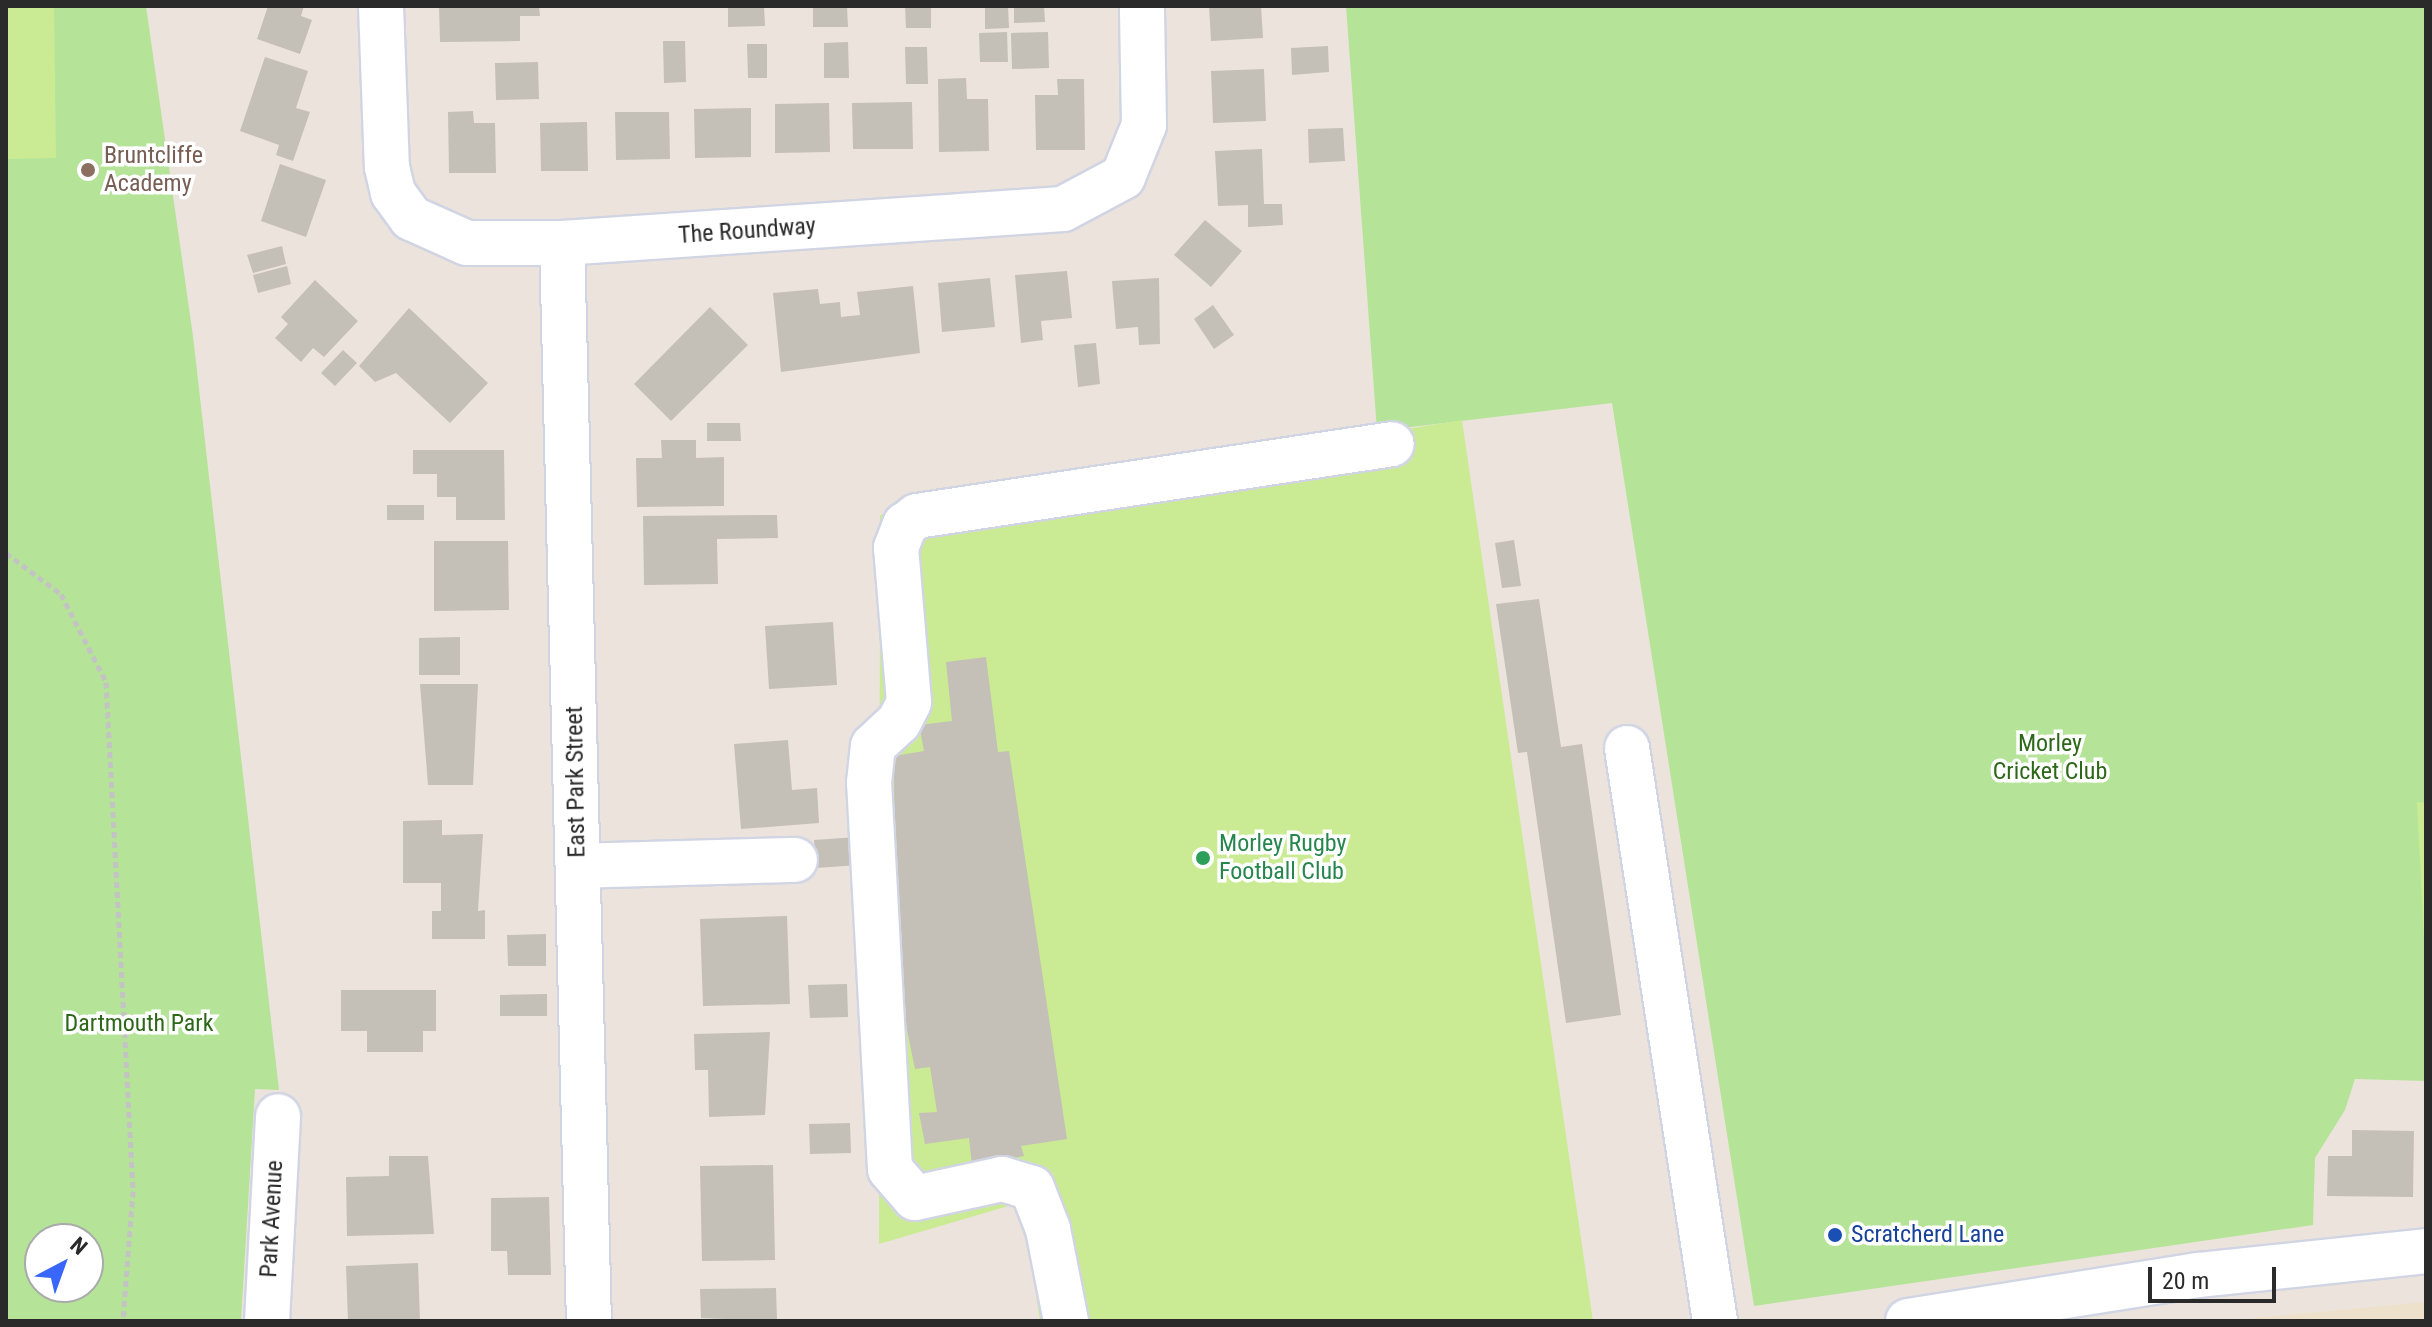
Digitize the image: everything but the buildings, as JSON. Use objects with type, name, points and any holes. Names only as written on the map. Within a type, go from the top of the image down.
[{"type":"street","name":"The Roundway","points":[[381,6],[387,167],[393,193],[411,218],[467,243],[562,243],[1063,209],[1123,177],[1144,125],[1142,6]]},
{"type":"street","name":"East Park Street","points":[[562,243],[589,1321]]},
{"type":"street","points":[[1066,1321],[1048,1229],[1032,1188],[1002,1179],[915,1198],[890,1169],[869,783],[873,746],[899,722],[909,702],[896,548],[905,525],[917,516],[1392,444]]},
{"type":"street","points":[[1627,748],[1715,1321]]},
{"type":"street","points":[[578,866],[795,860]]},
{"type":"street","name":"Park Avenue","points":[[267,1321],[278,1116]]},
{"type":"street","points":[[1908,1321],[2198,1275],[2426,1251]]},
{"type":"path","points":[[6,553],[61,594],[106,682],[133,1191],[123,1321]]},
{"type":"shaded area","points":[[2426,1302],[2426,1321],[2222,1321]]},
{"type":"green space","name":"Dartmouth Park","points":[[6,6],[146,6],[193,336],[279,1090],[255,1089],[241,1321],[6,1321]]},
{"type":"green space","points":[[6,6],[54,6],[56,158],[6,159]]},
{"type":"green space","name":"Morley Cricket Club","points":[[1346,6],[2426,6],[2426,1081],[2355,1079],[2345,1110],[2315,1158],[2313,1225],[1754,1306],[1612,403],[1377,431]]},
{"type":"green space","name":"Morley Rugby Football Club","points":[[1462,420],[1593,1321],[1040,1321],[1022,1202],[879,1244],[880,515]]},
{"type":"green space","points":[[2417,802],[2426,803],[2426,980]]},
{"type":"place","name":"Bruntcliffe Academy","points":[[88,170]]},
{"type":"place","name":"Morley Rugby Football Club","points":[[1203,858]]},
{"type":"place","name":"Scratcherd Lane","points":[[1835,1235]]}]
